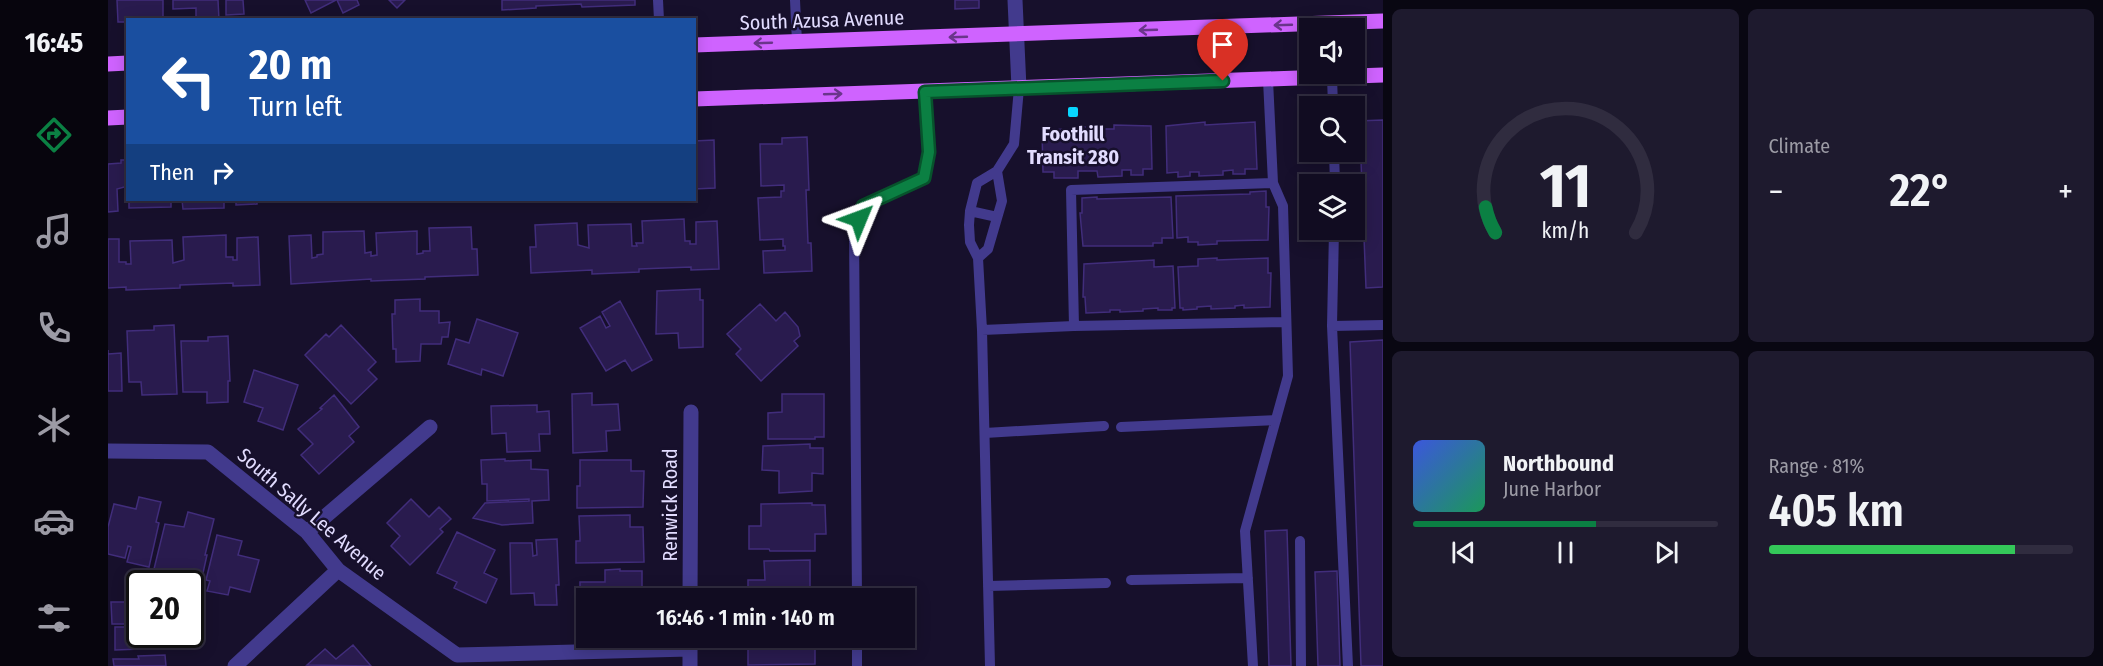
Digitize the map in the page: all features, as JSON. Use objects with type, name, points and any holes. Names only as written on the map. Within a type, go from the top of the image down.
[{"type":"main road","name":"South Azusa Avenue","points":[[696,45],[1383,21]]},
{"type":"main road","points":[[108,64],[126,63]]},
{"type":"main road","points":[[1365,76],[1383,75]]},
{"type":"main road","points":[[696,99],[1299,79]]},
{"type":"main road","points":[[108,118],[126,117]]},
{"type":"street","points":[[1015,0],[1019,88]]},
{"type":"street","name":"Renwick Road","points":[[690,588],[691,412]]},
{"type":"street","points":[[307,532],[430,427]]},
{"type":"street","name":"South Sally Lee Avenue","points":[[108,451],[207,452],[307,532],[338,570],[457,655],[592,648]]},
{"type":"street","points":[[235,666],[338,570]]},
{"type":"street","points":[[689,648],[690,666]]},
{"type":"lane","points":[[658,0],[659,18]]},
{"type":"lane","points":[[795,0],[797,42]]},
{"type":"lane","points":[[1252,666],[1245,531],[1288,376],[1283,206],[1273,183],[1268,80]]},
{"type":"lane","points":[[990,666],[982,330],[978,258],[970,242],[970,211],[977,183],[997,171],[1014,144],[1019,88]]},
{"type":"lane","points":[[857,588],[854,232],[863,206],[924,178],[929,152],[925,92]]},
{"type":"lane","points":[[978,258],[988,249],[1002,201],[997,171]]},
{"type":"lane","points":[[1074,326],[1071,190],[1273,183]]},
{"type":"lane","points":[[970,211],[997,217]]},
{"type":"lane","points":[[1334,240],[1332,326],[1348,666]]},
{"type":"lane","points":[[982,330],[1286,322]]},
{"type":"lane","points":[[1332,326],[1383,325]]},
{"type":"lane","points":[[1121,427],[1276,420]]},
{"type":"lane","points":[[984,433],[1104,426]]},
{"type":"lane","points":[[1300,541],[1301,666]]},
{"type":"lane","points":[[1131,580],[1248,578]]},
{"type":"lane","points":[[988,586],[1106,583]]},
{"type":"lane","points":[[857,648],[857,666]]},
{"type":"building","points":[[117,0],[163,0],[163,18],[126,18],[126,22],[118,22]]},
{"type":"building","points":[[173,0],[218,0],[219,18],[196,18],[196,8],[173,9]]},
{"type":"building","points":[[226,0],[243,0],[244,14],[226,15]]},
{"type":"building","points":[[305,0],[336,0],[311,13]]},
{"type":"building","points":[[337,0],[357,0],[359,5],[343,13]]},
{"type":"building","points":[[389,0],[405,0],[397,8]]},
{"type":"building","points":[[502,0],[635,0],[635,5],[582,7],[581,4],[502,10]]},
{"type":"building","points":[[955,0],[979,0],[979,8],[955,9]]},
{"type":"building","points":[[1383,120],[1383,287],[1366,288],[1365,174],[1362,174],[1361,162],[1365,162],[1365,121]]},
{"type":"building","points":[[1205,122],[1205,125],[1255,122],[1257,169],[1245,169],[1245,174],[1233,174],[1233,170],[1223,171],[1223,175],[1199,176],[1199,172],[1190,172],[1190,176],[1178,177],[1178,172],[1167,173],[1166,126]]},
{"type":"building","points":[[1114,125],[1151,126],[1152,169],[1143,169],[1143,175],[1131,175],[1131,170],[1122,170],[1122,176],[1098,177],[1097,171],[1078,171],[1078,178],[1054,178],[1054,172],[1043,172],[1042,130],[1072,129],[1072,127],[1114,129]]},
{"type":"building","points":[[807,137],[809,190],[806,190],[808,243],[811,243],[812,271],[764,273],[763,251],[785,250],[785,246],[783,246],[783,239],[760,240],[758,198],[781,197],[784,185],[761,186],[760,144],[782,144],[782,138]]},
{"type":"building","points":[[714,140],[715,188],[696,189],[696,141]]},
{"type":"building","points":[[121,160],[126,160],[126,187],[117,189],[118,211],[108,212],[108,164],[121,163]]},
{"type":"building","points":[[1266,191],[1266,207],[1269,207],[1268,240],[1217,241],[1217,244],[1198,245],[1198,242],[1188,242],[1188,237],[1177,238],[1176,196],[1250,194],[1250,192]]},
{"type":"building","points":[[1097,197],[1097,199],[1171,197],[1173,238],[1162,238],[1162,243],[1153,243],[1153,246],[1083,246],[1080,213],[1082,213],[1082,198]]},
{"type":"building","points":[[129,201],[171,201],[171,207],[129,208]]},
{"type":"building","points":[[182,201],[224,201],[224,208],[183,209]]},
{"type":"building","points":[[236,201],[257,201],[257,204],[236,205]]},
{"type":"building","points":[[684,219],[685,241],[690,241],[690,244],[696,244],[696,222],[717,221],[719,269],[691,270],[691,267],[592,274],[592,270],[531,273],[530,247],[536,247],[535,225],[577,223],[578,245],[589,248],[588,225],[631,224],[632,246],[637,246],[636,243],[643,243],[642,221]]},
{"type":"building","points":[[471,227],[472,249],[477,249],[478,275],[291,284],[289,236],[311,235],[312,258],[323,254],[323,232],[364,231],[365,253],[371,252],[371,256],[377,255],[376,233],[417,231],[417,254],[430,251],[429,228]]},
{"type":"building","points":[[226,235],[226,257],[233,257],[233,260],[237,260],[237,238],[258,237],[260,285],[233,286],[233,283],[180,285],[180,288],[126,290],[126,287],[108,288],[108,239],[119,239],[119,262],[126,262],[126,264],[131,264],[130,241],[172,240],[173,263],[184,260],[183,237]]},
{"type":"building","points":[[1217,258],[1217,260],[1268,258],[1268,273],[1271,273],[1270,307],[1244,308],[1244,305],[1235,306],[1235,308],[1211,309],[1211,306],[1183,310],[1180,308],[1178,267],[1198,266],[1198,259]]},
{"type":"building","points":[[1154,260],[1154,267],[1173,266],[1175,308],[1172,310],[1158,310],[1158,308],[1143,309],[1143,311],[1110,310],[1110,312],[1086,313],[1085,297],[1083,297],[1084,264]]},
{"type":"building","points":[[700,289],[700,300],[703,300],[703,347],[679,348],[678,333],[656,334],[657,291]]},
{"type":"building","points":[[420,299],[420,311],[439,311],[439,323],[450,322],[448,337],[442,337],[441,344],[421,344],[420,361],[396,362],[396,349],[393,349],[392,314],[395,314],[395,300]]},
{"type":"building","points":[[620,301],[652,360],[632,371],[625,360],[606,371],[580,328],[600,316],[606,328],[610,326],[602,312]]},
{"type":"building","points":[[760,304],[776,321],[785,312],[798,327],[800,336],[794,341],[798,346],[761,381],[736,354],[741,349],[727,334]]},
{"type":"building","points":[[477,319],[518,333],[503,376],[482,369],[481,375],[448,364],[456,339],[469,343]]},
{"type":"building","points":[[174,325],[177,394],[142,395],[141,382],[129,382],[127,331],[154,330],[154,326]]},
{"type":"building","points":[[341,325],[376,362],[368,370],[377,379],[351,404],[305,355],[326,334],[329,337]]},
{"type":"building","points":[[228,336],[230,381],[228,381],[228,402],[207,403],[207,392],[183,392],[181,341],[208,341],[208,337]]},
{"type":"building","points":[[1383,340],[1383,666],[1361,666],[1350,342]]},
{"type":"building","points":[[121,353],[122,391],[108,391],[108,354]]},
{"type":"building","points":[[254,370],[298,385],[283,430],[258,421],[263,408],[244,402]]},
{"type":"building","points":[[592,393],[592,405],[618,404],[620,430],[606,431],[607,451],[573,453],[572,394]]},
{"type":"building","points":[[782,394],[824,394],[824,437],[768,439],[768,413],[782,412]]},
{"type":"building","points":[[334,395],[359,427],[349,436],[354,442],[319,474],[301,455],[313,444],[298,429],[322,409],[320,408]]},
{"type":"building","points":[[537,405],[537,412],[549,411],[550,434],[539,434],[540,451],[507,452],[506,433],[492,434],[491,406]]},
{"type":"building","points":[[810,444],[810,448],[823,448],[823,474],[812,473],[812,491],[779,493],[779,471],[762,470],[763,446]]},
{"type":"building","points":[[505,459],[505,461],[531,460],[531,469],[548,470],[549,500],[532,501],[533,523],[502,525],[473,518],[485,503],[529,501],[529,499],[487,501],[487,484],[482,484],[481,460]]},
{"type":"building","points":[[580,460],[631,460],[631,471],[644,471],[643,507],[577,508]]},
{"type":"building","points":[[139,497],[161,502],[156,522],[159,523],[149,567],[127,562],[131,547],[128,546],[125,558],[108,554],[108,527],[114,504],[136,509]]},
{"type":"building","points":[[411,499],[429,517],[439,507],[451,519],[440,529],[443,532],[410,565],[391,546],[400,536],[387,523]]},
{"type":"building","points":[[812,503],[812,505],[825,505],[826,534],[815,534],[815,551],[749,549],[749,526],[761,526],[761,504]]},
{"type":"building","points":[[188,512],[214,519],[204,570],[154,569],[165,524],[184,527]]},
{"type":"building","points":[[630,515],[630,527],[643,527],[644,562],[576,563],[576,541],[580,541],[579,516]]},
{"type":"building","points":[[1287,530],[1291,666],[1269,666],[1265,531]]},
{"type":"building","points":[[457,532],[495,550],[484,573],[497,579],[486,603],[454,588],[457,582],[437,573]]},
{"type":"building","points":[[217,535],[242,541],[238,555],[259,560],[250,592],[230,587],[228,595],[207,591],[210,581],[206,580]]},
{"type":"building","points":[[557,539],[559,585],[556,585],[557,605],[535,605],[534,593],[511,594],[510,543],[532,543],[533,556],[537,555],[536,540]]},
{"type":"building","points":[[810,560],[810,588],[748,588],[748,580],[765,580],[764,561]]},
{"type":"building","points":[[605,570],[642,571],[642,588],[580,588],[580,582],[605,582]]},
{"type":"building","points":[[1337,571],[1340,666],[1318,666],[1315,572]]},
{"type":"building","points":[[111,602],[126,602],[126,624],[112,624]]},
{"type":"building","points":[[115,627],[126,627],[126,648],[167,648],[115,650]]},
{"type":"building","points":[[353,645],[371,666],[307,665],[325,649],[336,659]]},
{"type":"building","points":[[748,648],[815,648],[815,664],[748,665]]},
{"type":"building","points":[[165,655],[166,666],[114,666],[113,659],[139,659],[138,656]]},
{"type":"place","name":"Foothill Transit 280","points":[[1073,112]]},
{"type":"route","points":[[859,219],[863,206],[924,178],[929,152],[925,92],[1223,81]]}]
